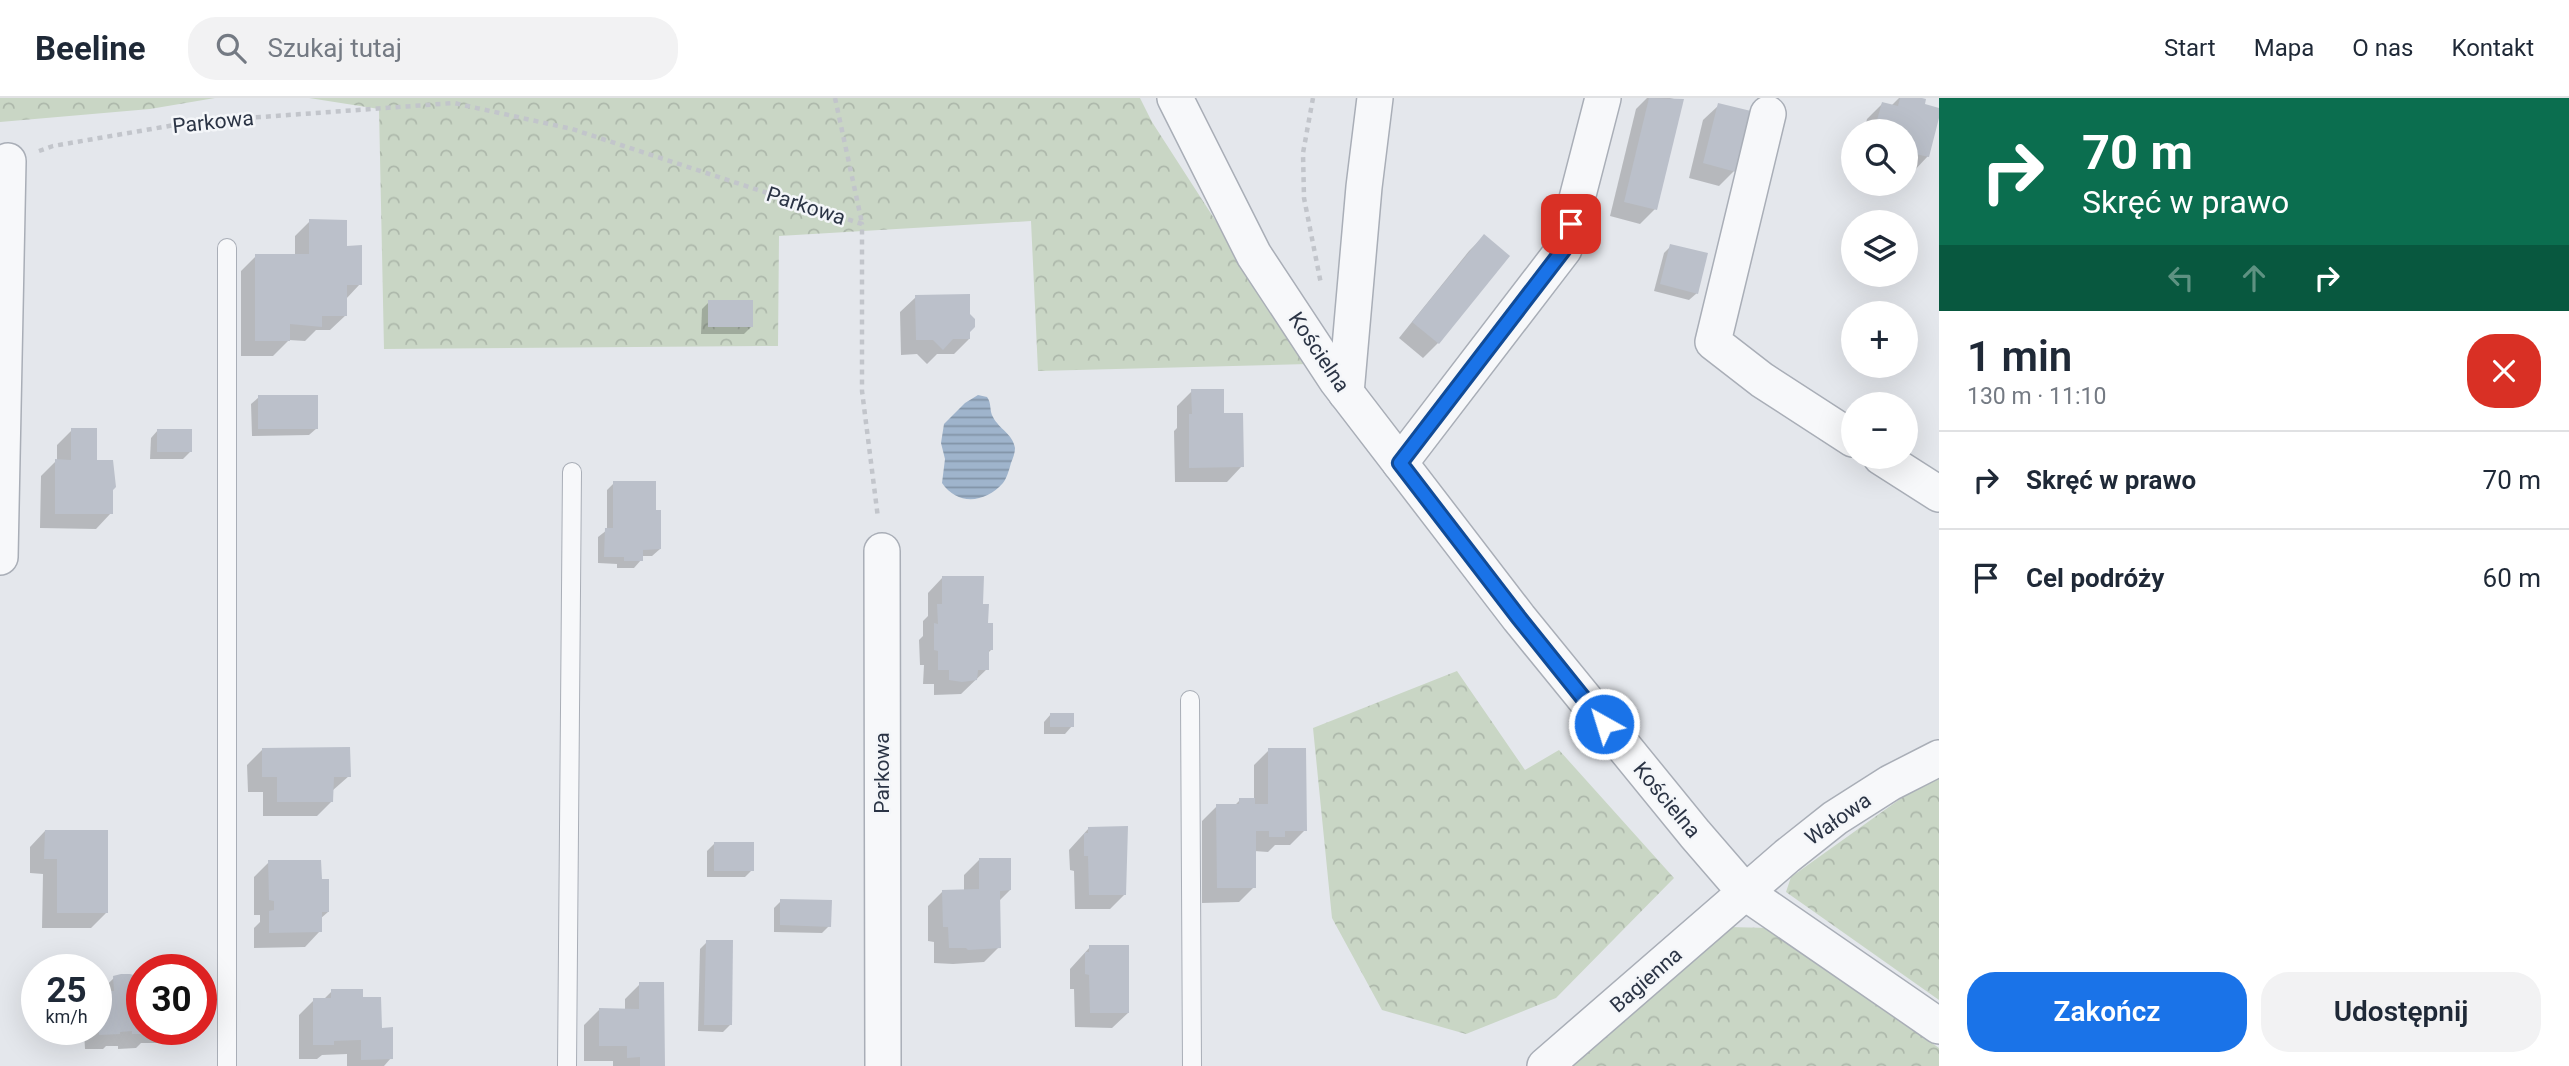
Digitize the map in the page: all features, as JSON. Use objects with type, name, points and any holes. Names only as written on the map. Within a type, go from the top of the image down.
[{"type":"street","name":"Kościelna","points":[[1175,98],[1254,255],[1346,393],[1527,629],[1686,825],[1746,893],[1939,1026]]},
{"type":"street","points":[[1346,393],[1364,187],[1375,98]]},
{"type":"street","points":[[1400,463],[1564,249],[1603,98]]},
{"type":"street","points":[[1768,114],[1713,342],[1762,380],[1841,431]]},
{"type":"street","points":[[0,557],[8,161]]},
{"type":"street","points":[[1900,469],[1939,494]]},
{"type":"street","name":"Parkowa","points":[[881,551],[883,1066]]},
{"type":"street","name":"Wałowa","points":[[1746,893],[1835,818],[1890,783],[1939,758]]},
{"type":"street","name":"Bagienna","points":[[1545,1066],[1746,893]]},
{"type":"lane","points":[[226,248],[227,1066]]},
{"type":"lane","points":[[567,1066],[572,472]]},
{"type":"lane","points":[[1190,700],[1192,1066]]},
{"type":"path","points":[[835,98],[862,224]]},
{"type":"path","points":[[1313,98],[1303,153],[1304,198],[1321,288]]},
{"type":"path","name":"Parkowa","points":[[8,161],[53,146],[192,122],[454,103],[572,129],[862,224],[862,391],[881,551]]},
{"type":"green space","points":[[0,98],[215,98],[150,109],[0,122]]},
{"type":"green space","points":[[309,98],[1140,98],[1152,122],[1308,364],[1038,371],[1031,221],[779,236],[778,346],[384,349],[379,109]]},
{"type":"green space","points":[[1457,671],[1525,770],[1559,750],[1674,878],[1556,998],[1466,1034],[1382,1010],[1332,918],[1313,728]]},
{"type":"green space","points":[[1939,778],[1939,1000],[1786,892],[1791,877],[1907,794]]},
{"type":"green space","points":[[1729,927],[1770,928],[1939,1048],[1939,1066],[1572,1066]]},
{"type":"water","points":[[978,395],[987,397],[993,417],[1012,439],[1015,452],[1003,483],[988,495],[972,499],[956,496],[942,483],[945,459],[941,443],[944,424],[965,403]]},
{"type":"building","points":[[1649,98],[1684,99],[1657,210],[1624,202]]},
{"type":"building","points":[[1900,98],[1922,98],[1926,99],[1925,104],[1939,108],[1929,157],[1918,155],[1918,119],[1877,119],[1882,102],[1898,106]]},
{"type":"building","points":[[1718,103],[1751,111],[1736,172],[1703,163]]},
{"type":"building","points":[[309,219],[347,220],[347,246],[362,245],[362,285],[347,285],[347,316],[322,316],[322,327],[290,324],[290,341],[255,341],[255,254],[309,254]]},
{"type":"building","points":[[1484,234],[1510,256],[1439,344],[1412,322]]},
{"type":"building","points":[[1670,244],[1708,253],[1698,294],[1660,284]]},
{"type":"building","points":[[970,294],[970,314],[975,319],[975,327],[970,332],[970,339],[953,339],[943,350],[933,340],[916,340],[915,295]]},
{"type":"building","points":[[708,300],[753,300],[753,327],[708,327]]},
{"type":"building","points":[[1191,389],[1224,389],[1224,413],[1243,413],[1244,467],[1189,468]]},
{"type":"building","points":[[258,395],[318,395],[318,429],[258,429]]},
{"type":"building","points":[[71,428],[97,428],[97,460],[113,460],[116,487],[113,490],[113,514],[55,514],[55,459],[71,460]]},
{"type":"building","points":[[157,429],[192,429],[192,452],[157,452]]},
{"type":"building","points":[[613,481],[656,481],[656,510],[661,510],[661,549],[643,550],[643,561],[604,557],[605,528],[613,528]]},
{"type":"building","points":[[942,576],[984,576],[983,604],[989,604],[988,623],[993,623],[993,650],[989,650],[989,670],[978,670],[977,680],[949,680],[949,670],[938,670],[938,651],[934,650],[934,623],[938,624],[937,604],[942,604]]},
{"type":"building","points":[[1050,713],[1074,713],[1074,727],[1050,727]]},
{"type":"building","points":[[350,747],[351,777],[334,777],[333,802],[277,802],[277,777],[262,777],[262,748]]},
{"type":"building","points":[[1268,748],[1306,748],[1307,831],[1285,831],[1285,837],[1269,837],[1269,831],[1256,831],[1256,888],[1217,888],[1216,804],[1239,804],[1239,798],[1255,798],[1255,804],[1268,804]]},
{"type":"building","points":[[1128,826],[1126,895],[1089,895],[1088,856],[1084,856],[1084,833],[1088,833],[1088,827]]},
{"type":"building","points":[[45,830],[108,830],[108,913],[57,913],[57,859],[44,859]]},
{"type":"building","points":[[714,842],[754,842],[754,871],[714,871]]},
{"type":"building","points":[[979,858],[1011,858],[1011,890],[1000,891],[1001,948],[949,948],[948,927],[943,927],[942,890],[979,889]]},
{"type":"building","points":[[268,860],[321,860],[322,879],[329,879],[329,912],[322,912],[322,932],[269,933],[269,911],[274,910],[274,901],[269,900]]},
{"type":"building","points":[[780,899],[832,900],[831,927],[780,925]]},
{"type":"building","points":[[706,940],[733,940],[732,1025],[704,1025]]},
{"type":"building","points":[[1089,945],[1129,945],[1129,1013],[1090,1013],[1089,975],[1085,974],[1085,952],[1089,952]]},
{"type":"building","points":[[126,974],[126,1032],[120,1034],[112,1034],[113,976]]},
{"type":"building","points":[[639,982],[664,982],[665,1066],[640,1066],[640,1057],[627,1058],[627,1046],[599,1046],[599,1008],[639,1009]]},
{"type":"building","points":[[331,989],[363,989],[363,997],[381,997],[382,1028],[393,1027],[393,1059],[361,1060],[361,1040],[334,1041],[334,1045],[313,1045],[313,998],[331,998]]},
{"type":"route","points":[[1571,224],[1564,249],[1400,463],[1604,724]]}]
